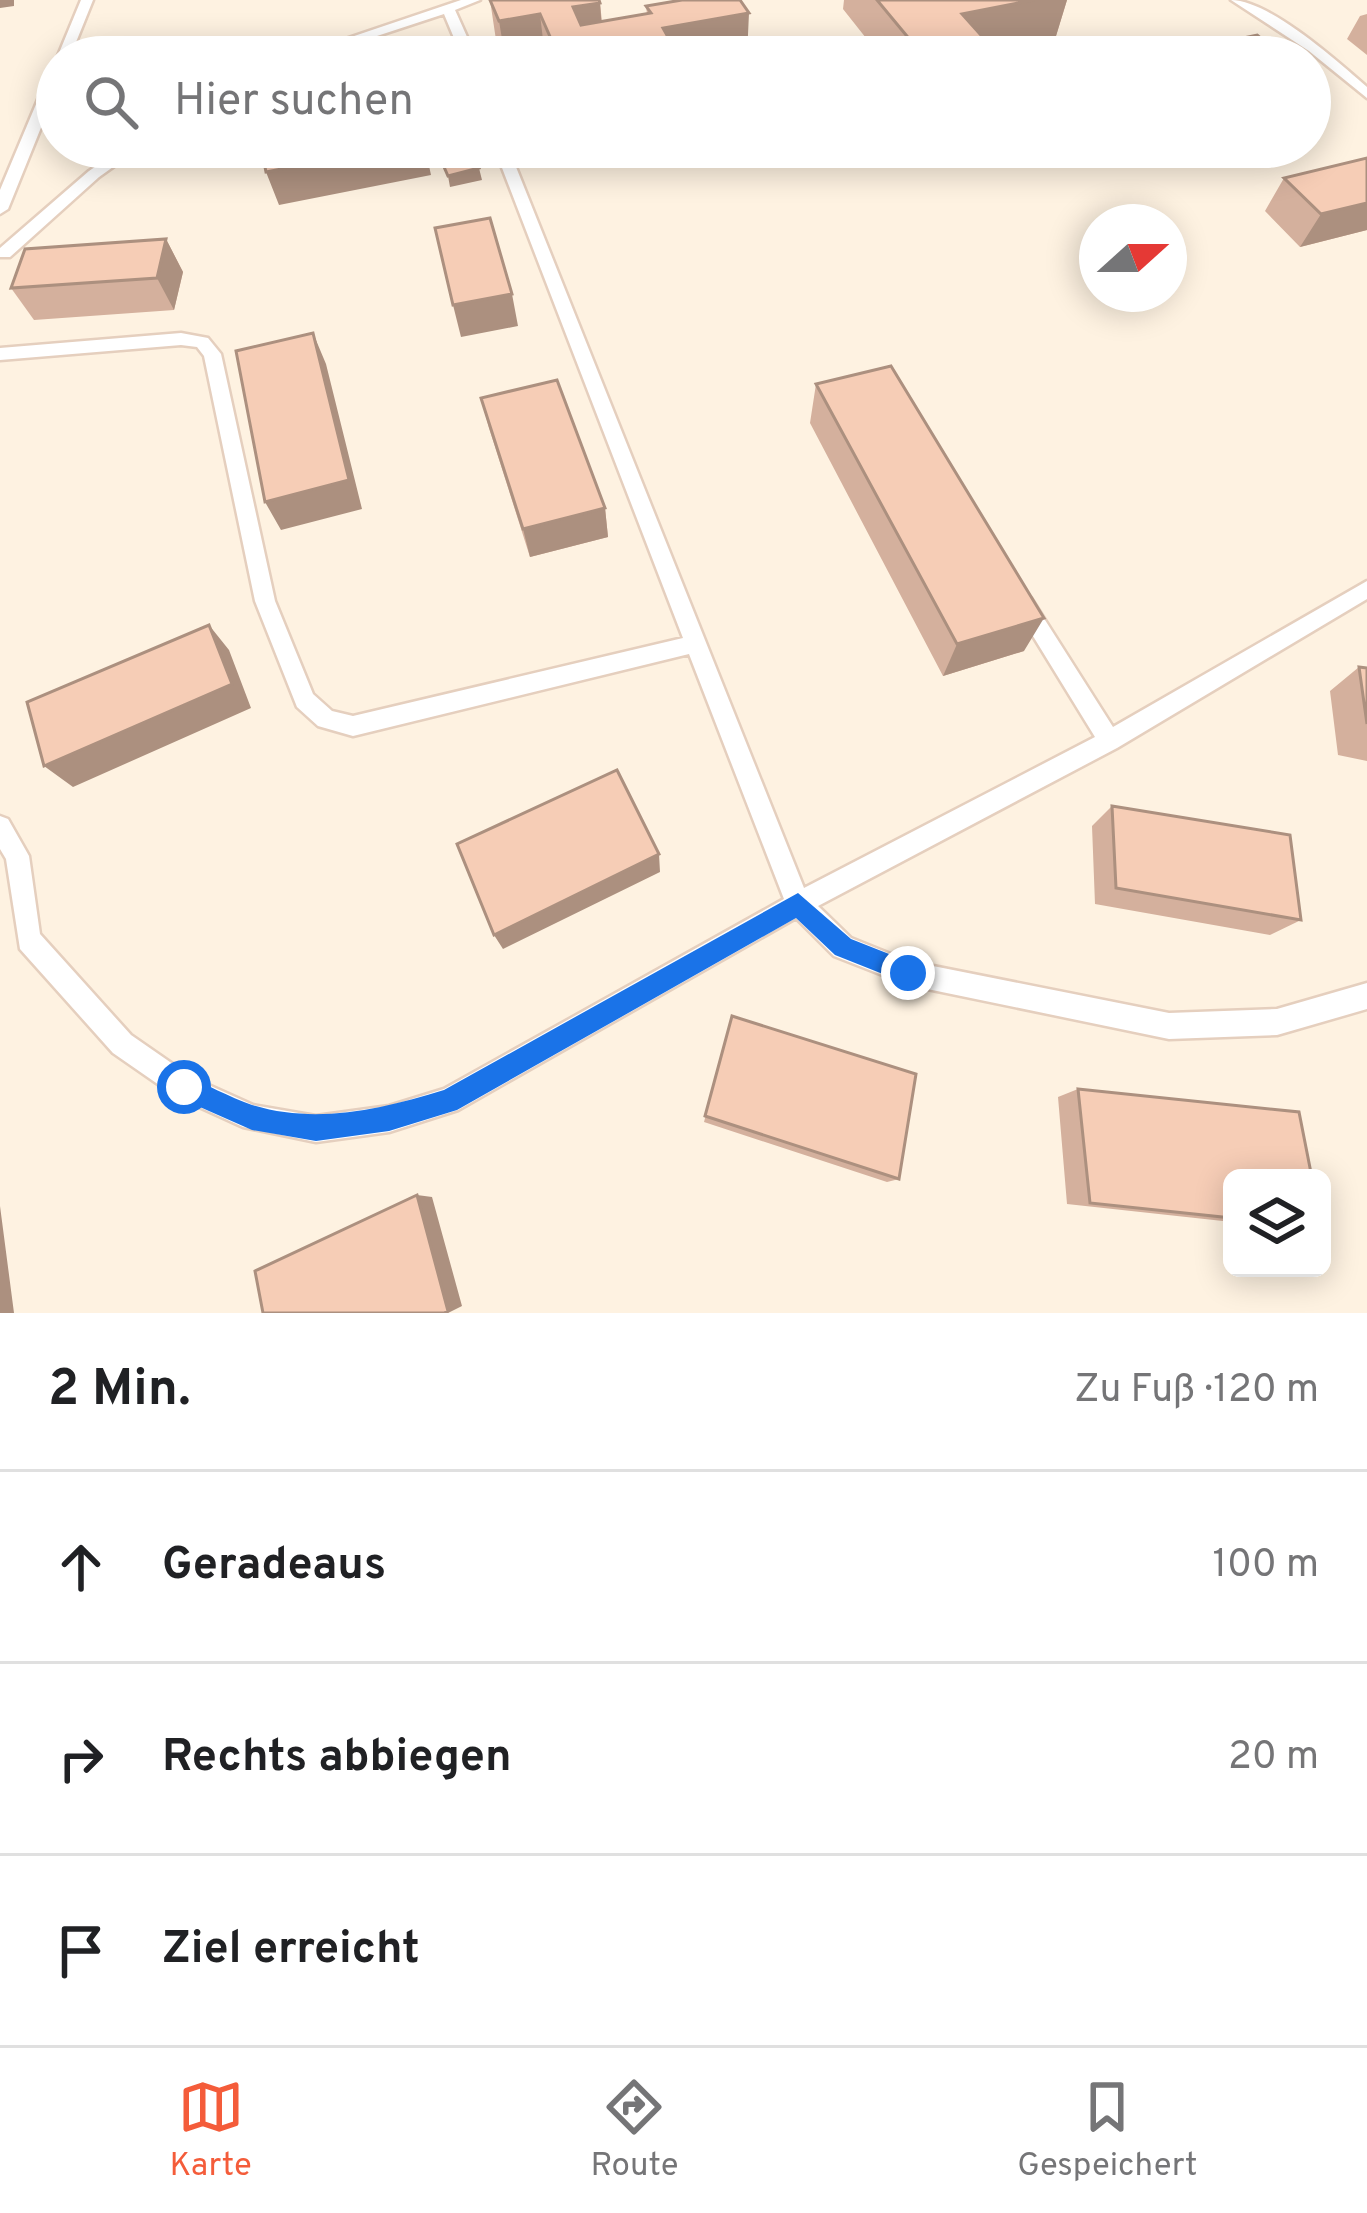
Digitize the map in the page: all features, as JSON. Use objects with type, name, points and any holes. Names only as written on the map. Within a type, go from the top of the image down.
[{"type":"lane","points":[[72,36],[87,0]]},
{"type":"lane","points":[[362,36],[474,0]]},
{"type":"lane","points":[[1238,0],[1297,36]]},
{"type":"lane","points":[[445,8],[461,36]]},
{"type":"lane","points":[[1331,64],[1367,94]]},
{"type":"lane","points":[[0,208],[36,121]]},
{"type":"lane","points":[[1,254],[103,168]]},
{"type":"lane","points":[[509,168],[798,904],[843,947],[908,973],[1168,1027],[1277,1022],[1367,996]]},
{"type":"lane","points":[[0,354],[181,339],[202,342],[212,355],[265,601],[305,700],[326,719],[353,726],[694,644]]},
{"type":"lane","points":[[1012,584],[1109,741]]},
{"type":"lane","points":[[0,827],[16,856],[29,940],[122,1044],[201,1095],[252,1118],[316,1129],[389,1119],[449,1101],[798,904],[1109,741],[1367,589]]},
{"type":"building","points":[[490,0],[599,0],[573,7],[581,25],[651,13],[646,6],[682,0],[740,0],[749,13],[663,28],[667,36],[550,36],[540,14],[499,21]]},
{"type":"building","points":[[877,0],[1034,0],[962,14],[982,36],[907,36]]},
{"type":"building","points":[[1367,158],[1367,203],[1321,214],[1284,178]]},
{"type":"building","points":[[444,168],[479,168],[448,176]]},
{"type":"building","points":[[490,218],[512,294],[453,305],[435,228]]},
{"type":"building","points":[[166,239],[157,278],[11,288],[25,249]]},
{"type":"building","points":[[313,333],[349,480],[265,502],[236,351]]},
{"type":"building","points":[[891,366],[1044,618],[957,644],[816,384]]},
{"type":"building","points":[[557,380],[605,508],[523,529],[481,398]]},
{"type":"building","points":[[209,625],[232,684],[44,766],[27,702]]},
{"type":"building","points":[[1359,667],[1367,668],[1367,724]]},
{"type":"building","points":[[617,770],[659,854],[494,935],[457,844]]},
{"type":"building","points":[[1112,806],[1290,835],[1301,920],[1116,888]]},
{"type":"building","points":[[732,1016],[916,1074],[899,1179],[705,1116]]},
{"type":"building","points":[[1078,1089],[1299,1112],[1310,1169],[1223,1169],[1223,1217],[1090,1203]]},
{"type":"building","points":[[417,1195],[448,1311],[263,1313],[255,1271]]},
{"type":"route","points":[[184,1087],[252,1118],[316,1129],[389,1119],[449,1101],[798,904],[843,947],[908,973]]}]
